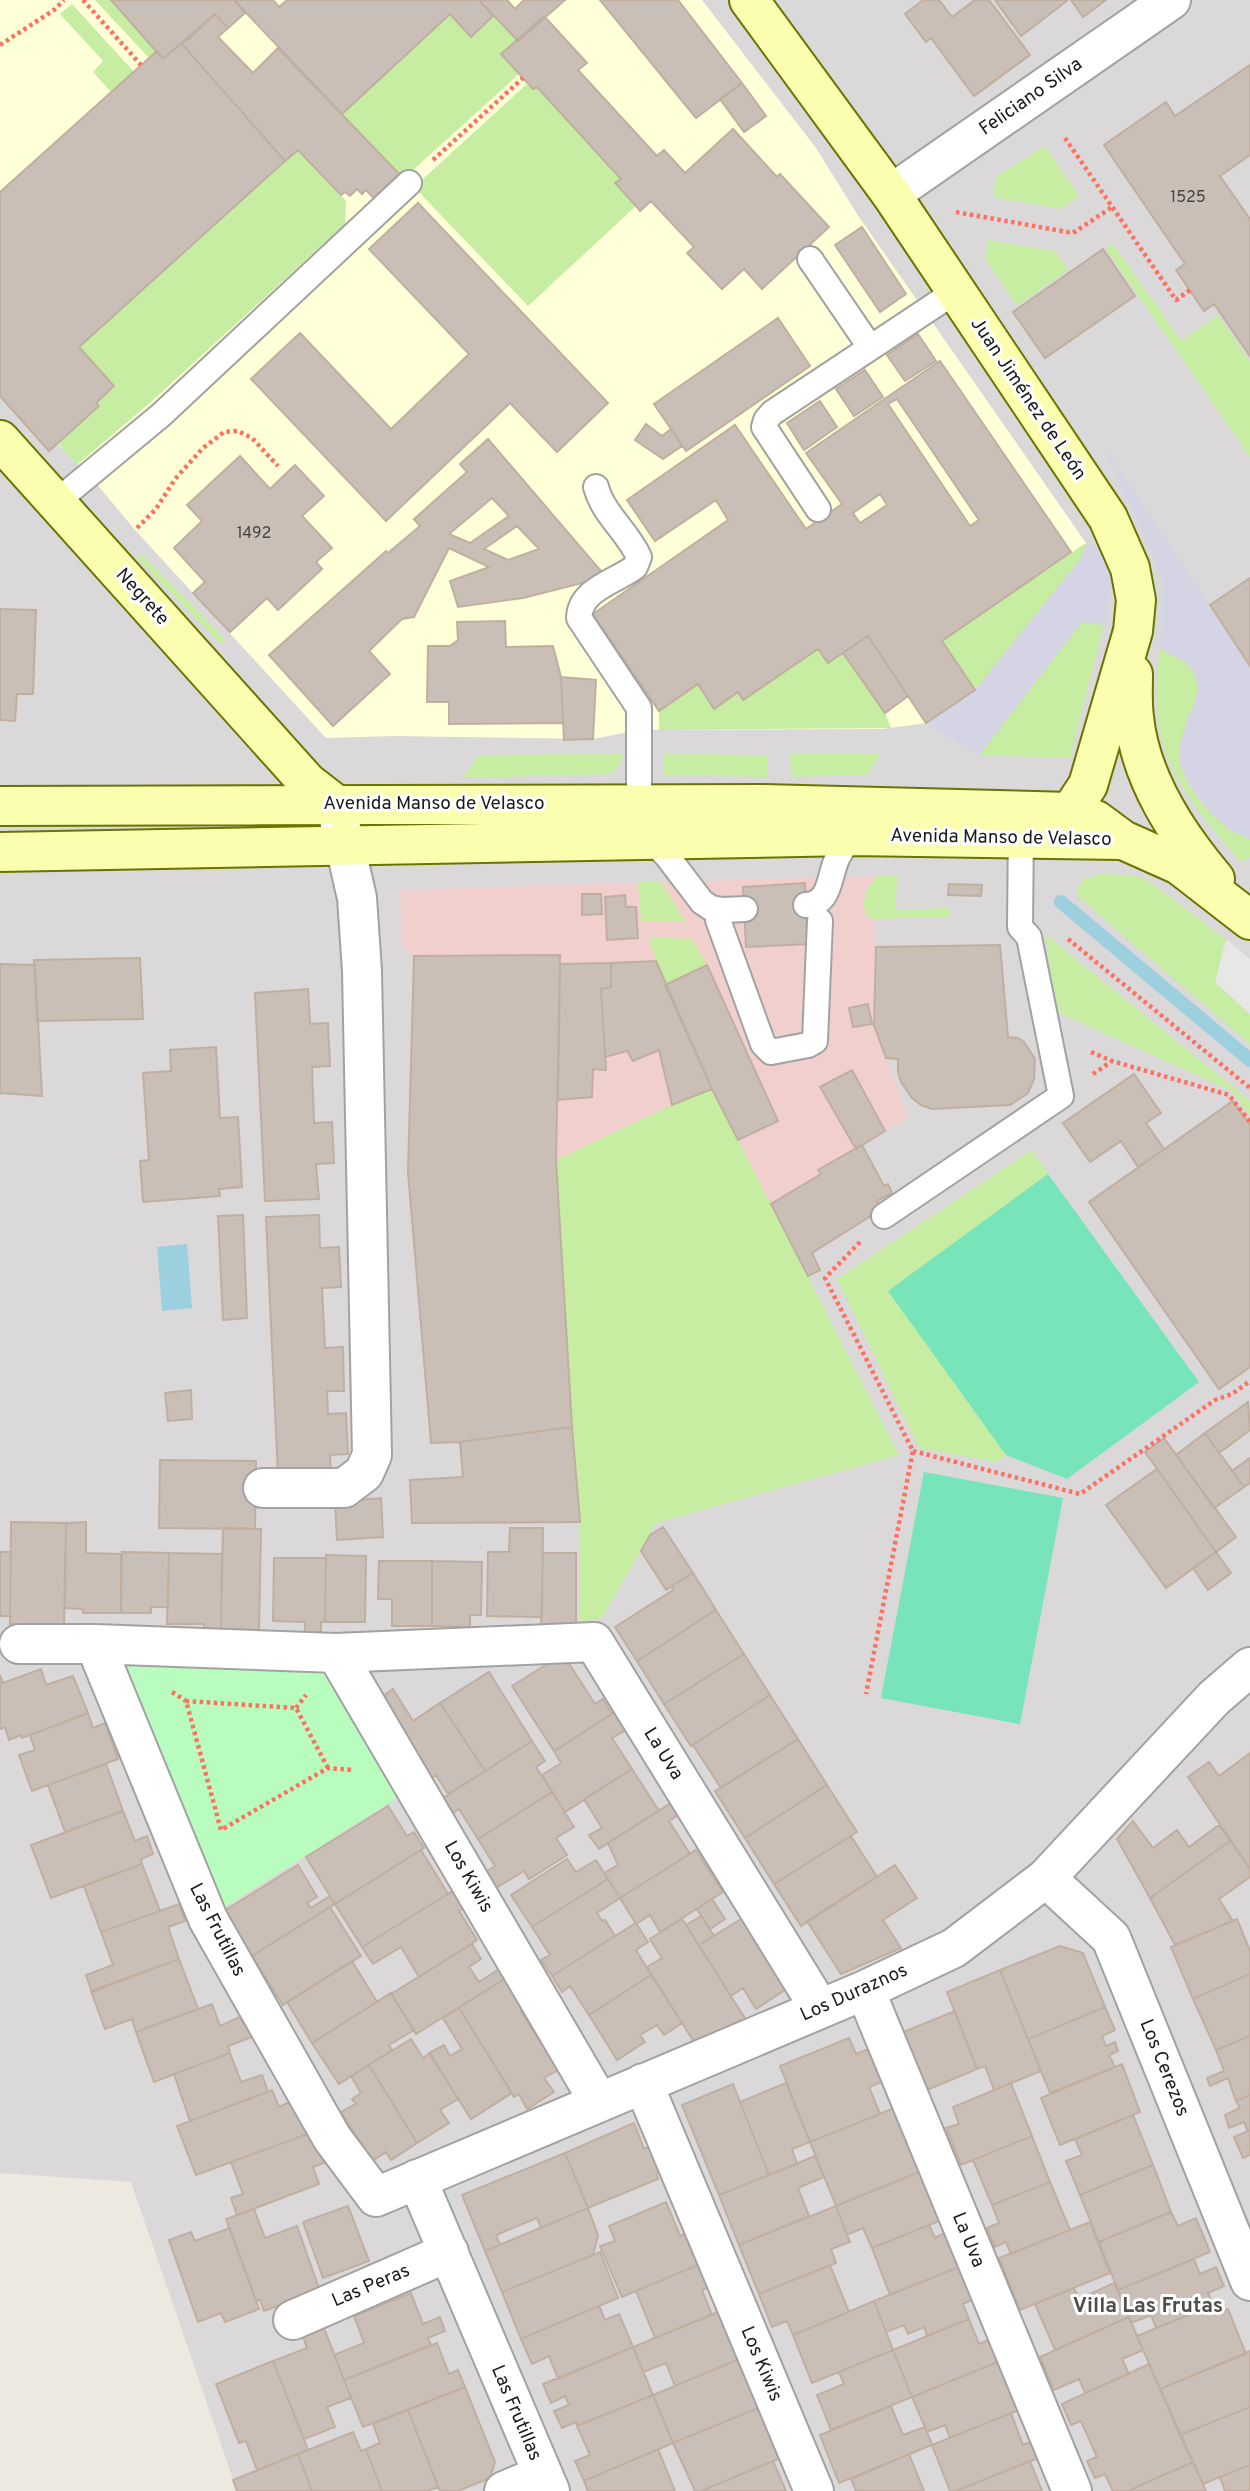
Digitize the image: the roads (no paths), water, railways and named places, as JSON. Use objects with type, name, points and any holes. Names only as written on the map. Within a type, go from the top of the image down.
[{"type":"main road","name":"Juan Jiménez de León","points":[[749,0],[891,194],[1108,518],[1130,568],[1136,600],[1133,631],[1092,774],[1088,785],[1041,826]]},
{"type":"main road","name":"Negrete","points":[[0,440],[307,782],[358,821],[406,846]]},
{"type":"main road","points":[[1133,631],[1133,717],[1142,757],[1153,788],[1197,858],[1249,919]]},
{"type":"main road","points":[[258,804],[274,783],[283,753]]},
{"type":"main road","name":"Avenida Manso de Velasco","points":[[0,806],[335,803],[852,836],[1041,826]]},
{"type":"main road","name":"Avenida Manso de Velasco","points":[[0,852],[406,846],[644,821],[763,804],[1041,826],[1123,840],[1179,865],[1249,919]]},
{"type":"street","name":"Feliciano Silva","points":[[891,194],[1171,0]]},
{"type":"street","points":[[263,1488],[344,1488],[363,1473],[372,1455],[362,971],[358,898],[335,803]]},
{"type":"street","name":"La Uva","points":[[336,1653],[594,1642],[820,2009]]},
{"type":"street","points":[[19,1644],[95,1644],[336,1653]]},
{"type":"street","name":"Las Frutillas","points":[[95,1644],[208,1919],[332,2138],[376,2197]]},
{"type":"street","name":"Los Kiwis","points":[[336,1653],[599,2102]]},
{"type":"street","name":"Los Duraznos","points":[[376,2197],[865,1990],[954,1948],[1046,1878],[1214,1698],[1250,1667]]},
{"type":"street","name":"Los Cerezos","points":[[1046,1878],[1111,1938],[1250,2281]]},
{"type":"street","name":"La Uva","points":[[865,1990],[1072,2491]]},
{"type":"street","name":"Los Kiwis","points":[[643,2083],[814,2491]]},
{"type":"street","name":"Las Frutillas","points":[[417,2179],[546,2483]]},
{"type":"street","name":"Las Peras","points":[[293,2320],[449,2252]]},
{"type":"street","points":[[504,2491],[546,2483]]},
{"type":"lane","points":[[56,502],[161,415],[409,183]]},
{"type":"lane","points":[[810,259],[870,347]]},
{"type":"lane","points":[[818,509],[764,427],[766,420],[772,413],[956,291]]},
{"type":"lane","points":[[596,487],[599,499],[639,557],[635,567],[624,576],[601,586],[584,599],[579,609],[579,618],[639,708],[644,821],[667,856],[718,920],[733,934],[746,934]]},
{"type":"lane","points":[[884,1216],[1060,1096],[1029,937],[1020,928],[1041,826]]},
{"type":"lane","points":[[718,920],[763,1044],[771,1052],[808,1045],[815,1041],[815,913],[836,861],[852,836]]},
{"type":"lane","points":[[702,902],[723,910],[745,909]]},
{"type":"water","points":[[187,1244],[192,1308],[162,1311],[157,1247]]},
{"type":"waterway","points":[[1061,902],[1250,1060]]},
{"type":"district","name":"Villa Las Frutas","points":[[1148,2306]]}]
